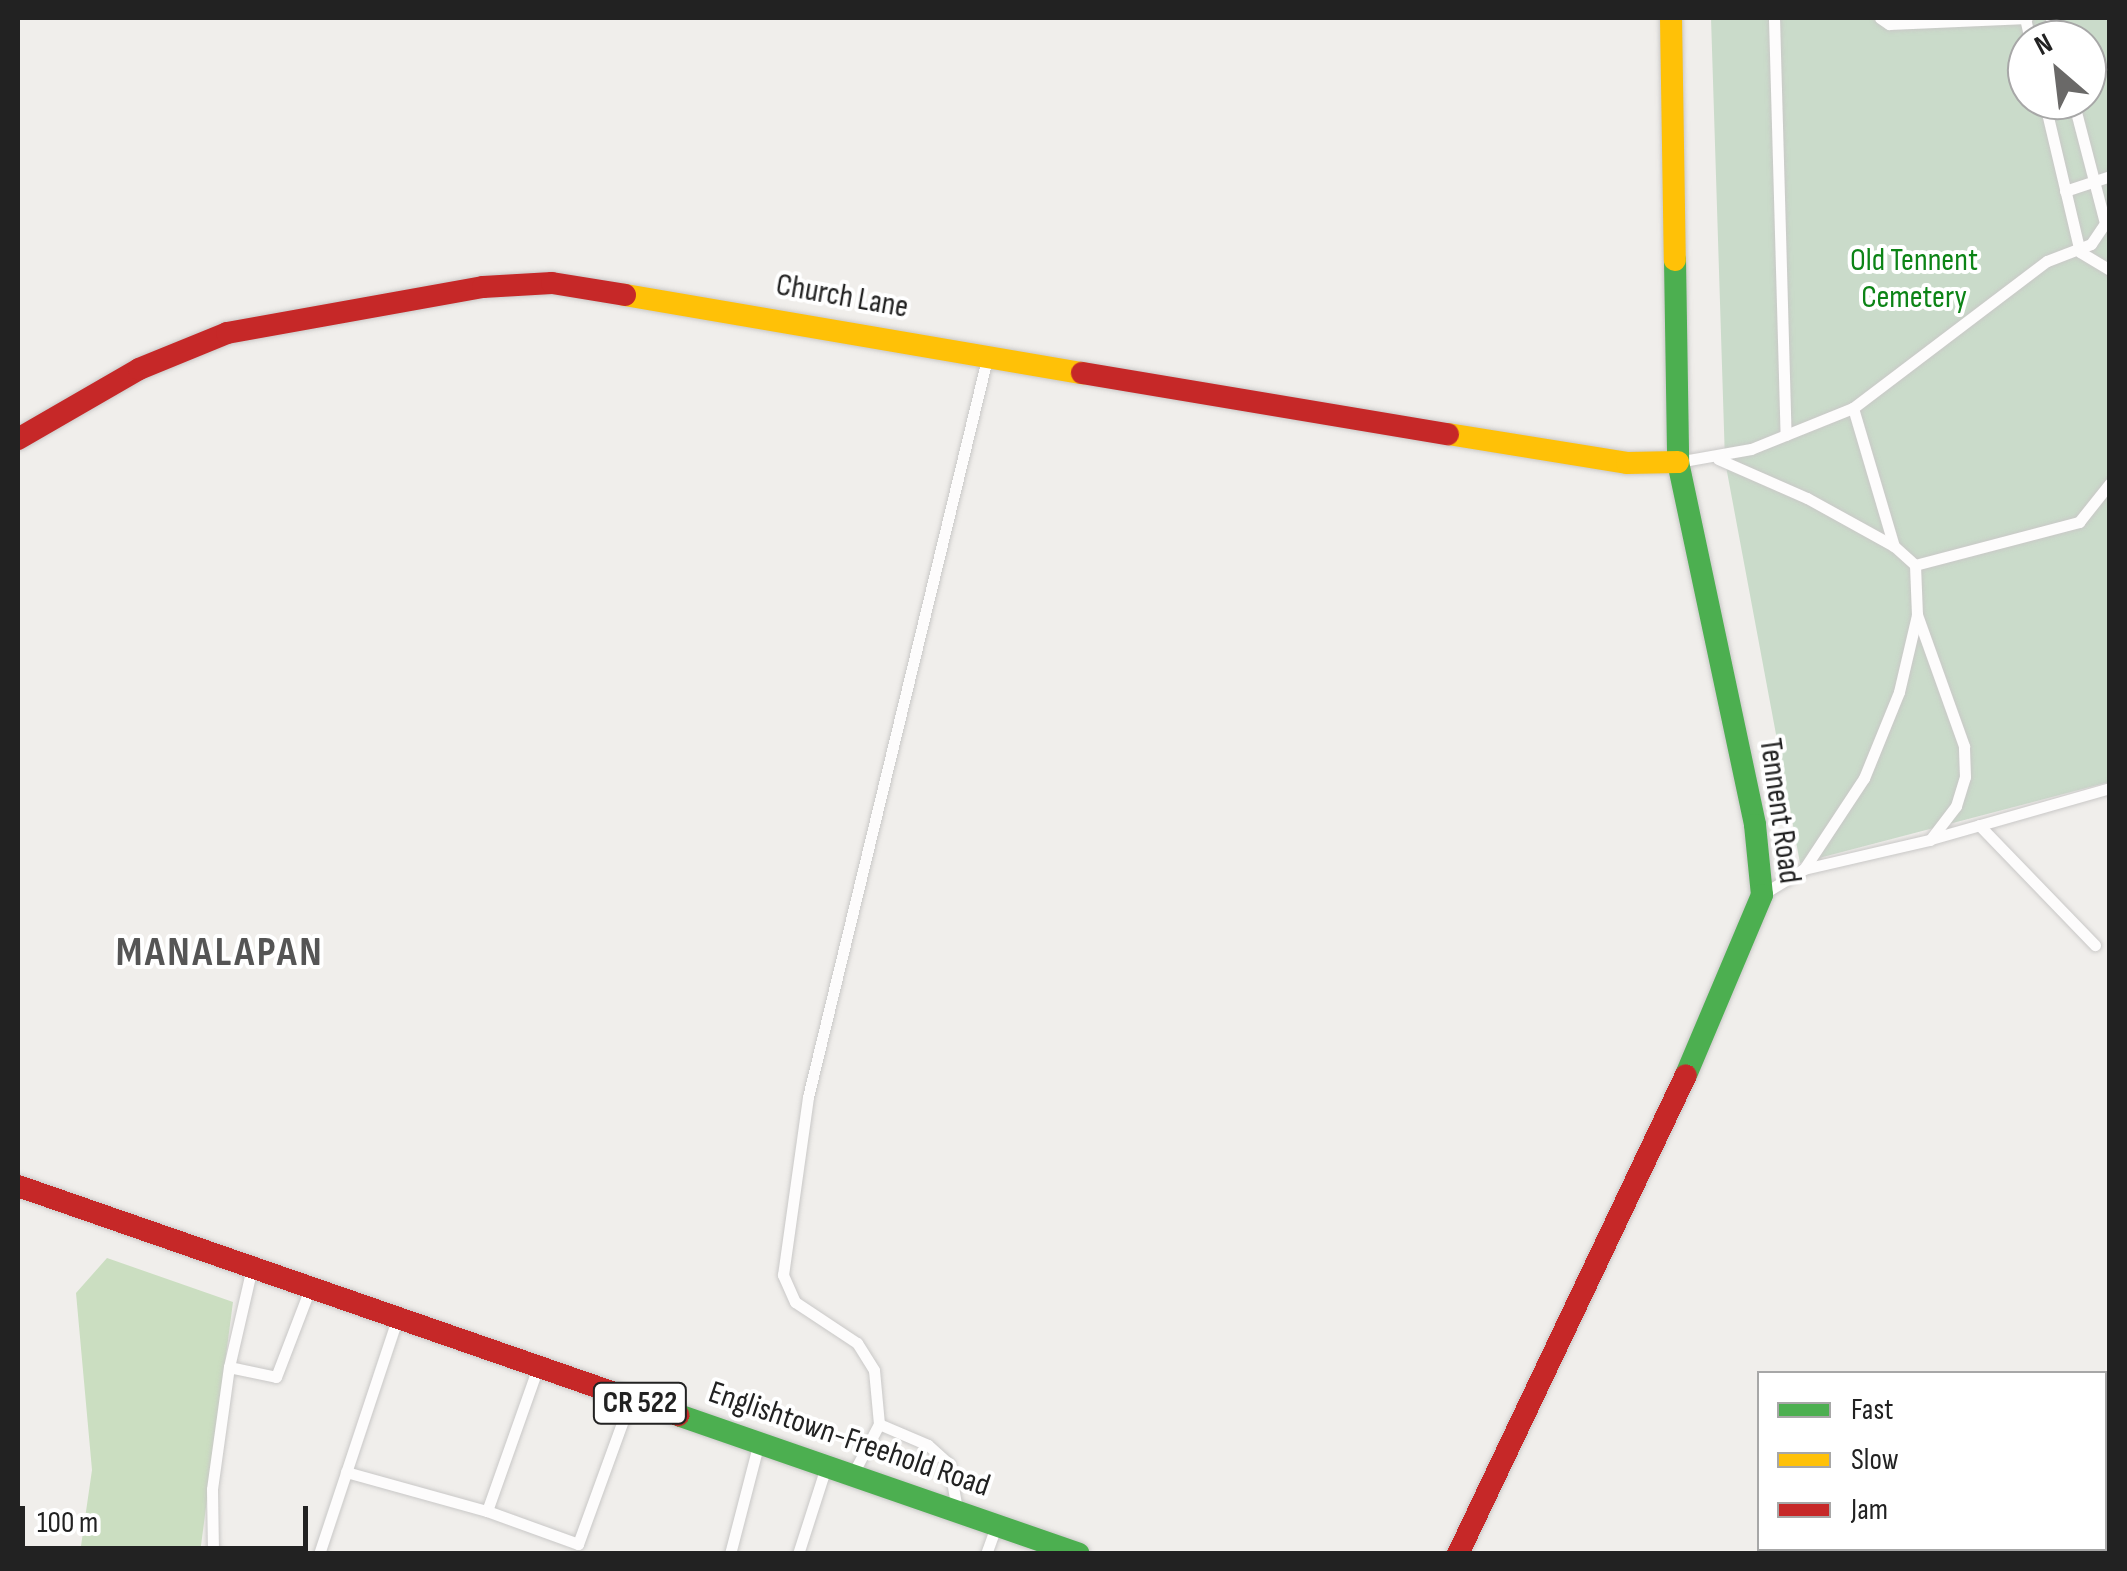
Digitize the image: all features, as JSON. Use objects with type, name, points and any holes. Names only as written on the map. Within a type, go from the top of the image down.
[{"type":"street","name":"Tennent Road","points":[[1458,1554],[1722,999],[1762,895],[1755,826],[1678,462],[1672,18]]},
{"type":"street","name":"Church Lane","points":[[18,440],[139,369],[226,333],[518,284],[587,287],[1609,460],[1678,462]]},
{"type":"street","name":"Englishtown-Freehold Road","points":[[18,1186],[1079,1554]]},
{"type":"lane","points":[[1774,18],[1786,435]]},
{"type":"lane","points":[[1880,18],[1889,24],[2026,18]]},
{"type":"lane","points":[[2049,120],[2080,252],[2110,270]]},
{"type":"lane","points":[[1678,462],[1718,458],[1853,408],[2047,261],[2080,252],[2105,223],[2078,120]]},
{"type":"lane","points":[[2065,191],[2110,176]]},
{"type":"lane","points":[[852,1475],[879,1424],[874,1370],[864,1352],[795,1302],[784,1275],[808,1097],[988,355]]},
{"type":"lane","points":[[1853,408],[1894,546]]},
{"type":"lane","points":[[1718,458],[1894,546],[1915,565],[1917,615],[1966,766],[1956,806],[1930,840]]},
{"type":"lane","points":[[1915,565],[2079,522],[2110,483]]},
{"type":"lane","points":[[1804,869],[1850,806],[1877,750],[1917,615]]},
{"type":"lane","points":[[1762,895],[1804,869],[1930,840],[2110,788]]},
{"type":"lane","points":[[1979,825],[2096,945]]},
{"type":"lane","points":[[220,1554],[213,1552],[212,1488],[229,1367],[252,1268]]},
{"type":"lane","points":[[229,1367],[276,1377],[310,1286]]},
{"type":"lane","points":[[319,1554],[397,1317]]},
{"type":"lane","points":[[488,1511],[538,1367]]},
{"type":"lane","points":[[346,1472],[488,1511],[578,1549],[630,1399]]},
{"type":"lane","points":[[879,1424],[928,1444],[949,1464],[956,1511]]},
{"type":"lane","points":[[730,1554],[759,1442]]},
{"type":"lane","points":[[798,1554],[826,1466]]},
{"type":"lane","points":[[986,1554],[997,1525]]},
{"type":"green space","name":"Old Tennent Cemetery","points":[[1711,18],[2109,18],[2109,782],[1800,863],[1725,461]]},
{"type":"green space","points":[[107,1258],[233,1302],[200,1553],[80,1553],[92,1470],[76,1293]]},
{"type":"traffic: fast","points":[[1675,260],[1678,462],[1755,825],[1762,895],[1686,1075]]},
{"type":"traffic: fast","points":[[678,1415],[1079,1554]]},
{"type":"traffic: slow","points":[[1671,18],[1675,260]]},
{"type":"traffic: slow","points":[[625,295],[1082,373]]},
{"type":"traffic: slow","points":[[1448,434],[1627,463],[1678,462]]},
{"type":"traffic: jam","points":[[18,439],[139,369],[227,333],[483,287],[552,283],[625,295]]},
{"type":"traffic: jam","points":[[1082,373],[1448,434]]},
{"type":"traffic: jam","points":[[1458,1554],[1686,1075]]},
{"type":"traffic: jam","points":[[18,1186],[678,1415]]},
{"type":"district","name":"MANALAPAN","points":[[220,953]]}]
